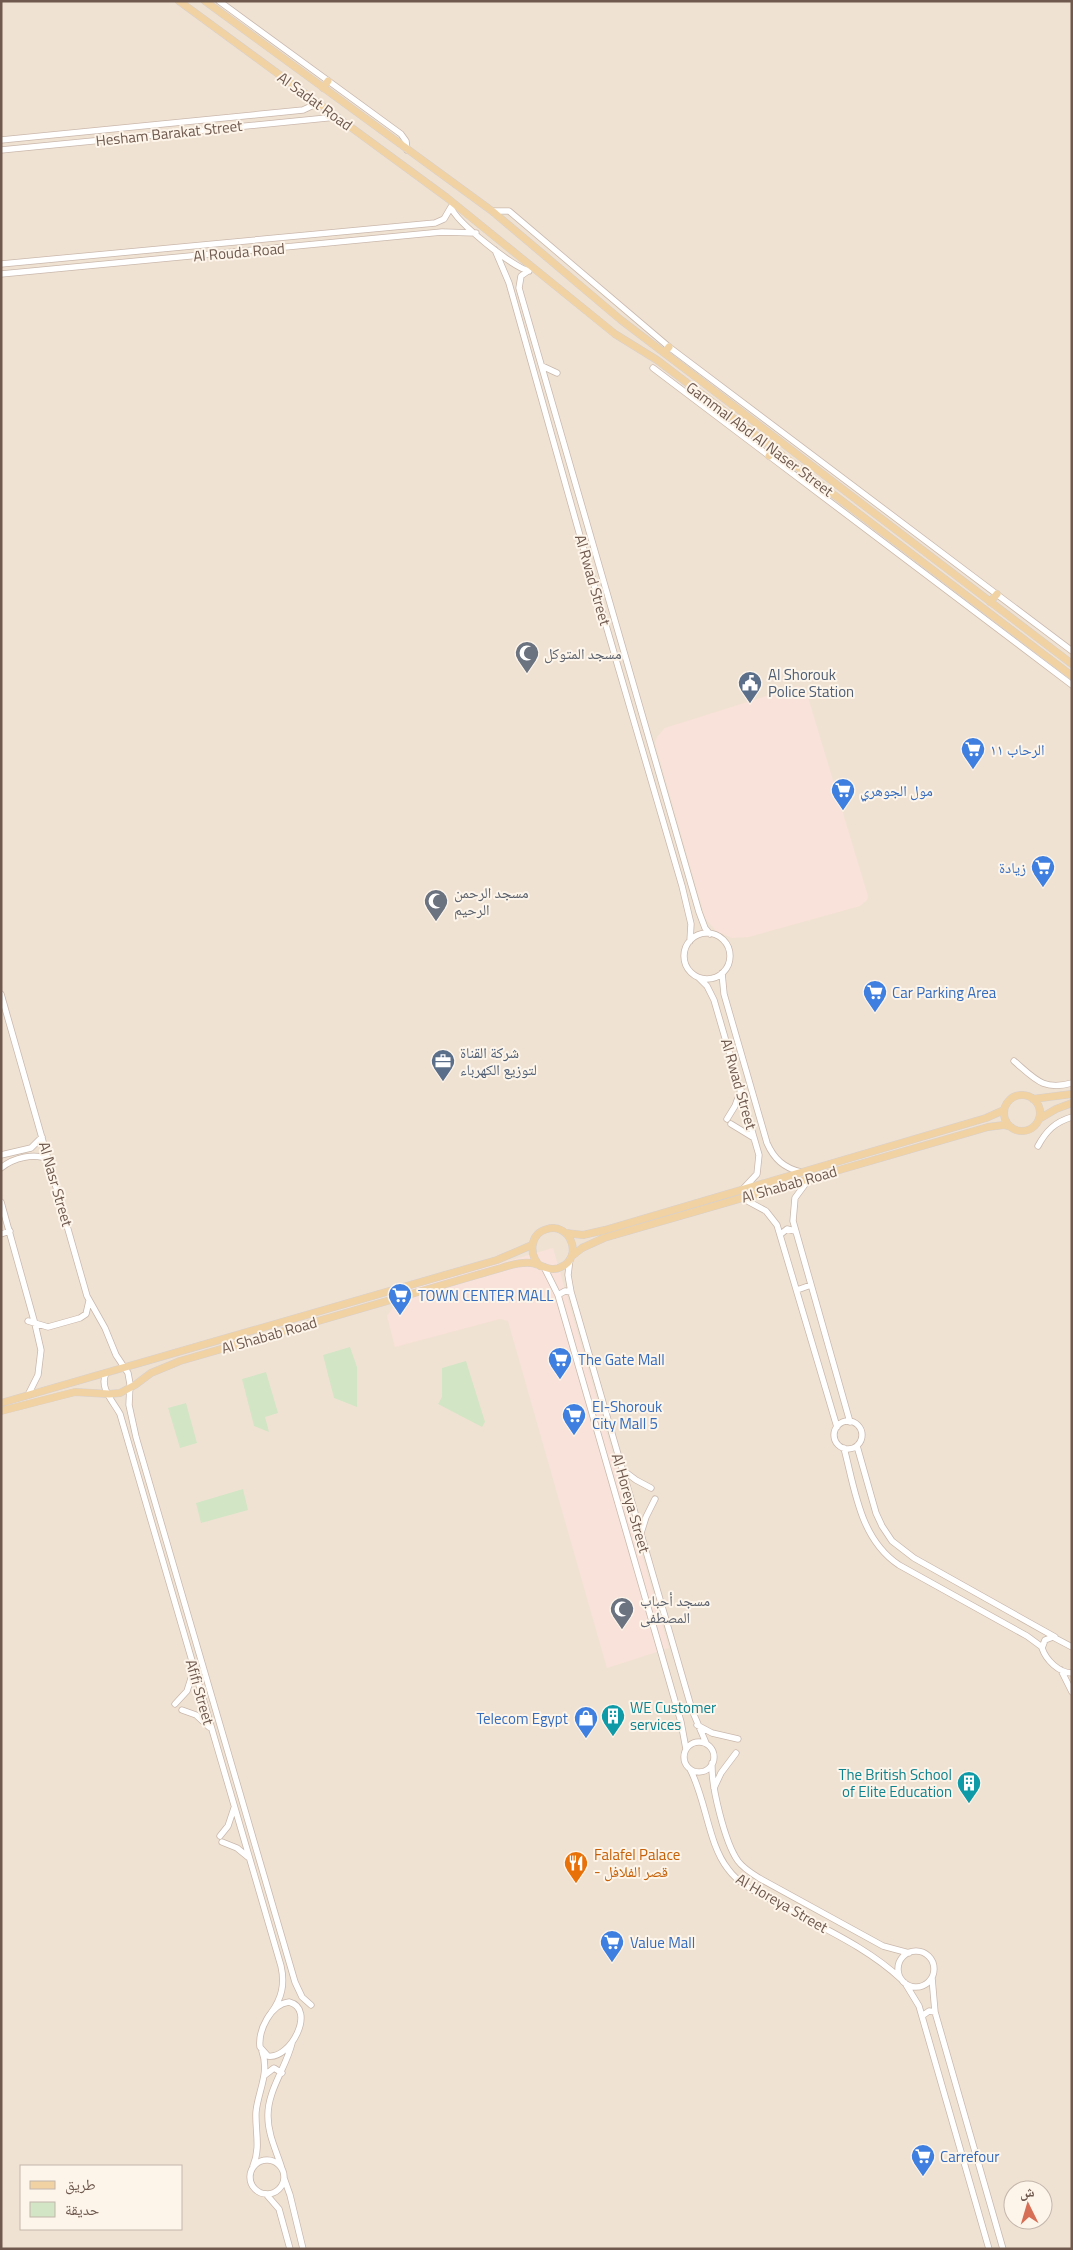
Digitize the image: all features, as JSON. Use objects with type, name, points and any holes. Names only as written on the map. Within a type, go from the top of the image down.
[{"type":"main road","name":"Al Sadat Road","points":[[179,1],[338,117],[450,203]]},
{"type":"main road","name":"Al Sadat Road","points":[[205,1],[457,186]]},
{"type":"main road","points":[[216,28],[224,25],[225,16]]},
{"type":"main road","points":[[231,40],[233,31],[241,28]]},
{"type":"main road","points":[[322,88],[328,80]]},
{"type":"main road","name":"Gammal Abd Al Naser Street","points":[[457,186],[492,211],[600,303],[664,354],[1072,664]]},
{"type":"main road","name":"Gammal Abd Al Naser Street","points":[[450,203],[539,271],[615,334],[657,360],[1072,676]]},
{"type":"main road","points":[[596,319],[602,311],[600,303]]},
{"type":"main road","points":[[664,354],[669,347]]},
{"type":"main road","points":[[769,456],[774,449]]},
{"type":"main road","points":[[990,602],[996,594]]},
{"type":"main road","points":[[1021,638],[1028,630]]},
{"type":"main road","points":[[1035,647],[1040,640]]},
{"type":"main road","points":[[1033,1099],[1072,1094]]},
{"type":"main road","points":[[1039,1119],[1040,1108],[1033,1099],[1024,1095],[1017,1096],[1007,1103],[1004,1110],[1006,1121],[1011,1127],[1025,1131],[1032,1128],[1039,1119],[1056,1108],[1072,1103]]},
{"type":"main road","name":"Al Shabab Road","points":[[566,1233],[583,1235],[596,1232],[986,1118],[1004,1110]]},
{"type":"main road","name":"Al Shabab Road","points":[[571,1257],[582,1248],[604,1238],[988,1127],[1004,1125],[1011,1127]]},
{"type":"main road","points":[[557,1229],[566,1233],[572,1243],[571,1257],[561,1267],[549,1269],[542,1266],[534,1258],[532,1245],[536,1236],[544,1230],[557,1229]]},
{"type":"main road","name":"Al Shabab Road","points":[[1,1403],[502,1258],[532,1245]]},
{"type":"main road","name":"Al Shabab Road","points":[[1,1411],[67,1393],[82,1391],[109,1394],[129,1389],[151,1373],[180,1361],[501,1268],[532,1263],[542,1266]]},
{"type":"street","points":[[219,1],[404,137],[407,150]]},
{"type":"street","name":"Hesham Barakat Street","points":[[2,140],[309,109],[318,103]]},
{"type":"street","points":[[309,109],[311,120]]},
{"type":"street","name":"Hesham Barakat Street","points":[[2,150],[338,117]]},
{"type":"street","points":[[2,140],[2,150]]},
{"type":"street","points":[[442,232],[444,227],[439,222],[447,216],[450,203]]},
{"type":"street","points":[[450,203],[458,218],[513,265],[528,271],[539,271]]},
{"type":"street","points":[[492,211],[508,211],[669,347],[1072,651]]},
{"type":"street","name":"Al Rouda Road","points":[[1,264],[361,231],[439,222]]},
{"type":"street","points":[[378,229],[379,238]]},
{"type":"street","points":[[361,231],[362,240]]},
{"type":"street","name":"Al Rouda Road","points":[[1,274],[442,232],[476,233]]},
{"type":"street","name":"Al Rwad Street","points":[[495,250],[503,266],[511,291],[574,517],[682,886],[691,924],[690,941]]},
{"type":"street","points":[[28,262],[30,271]]},
{"type":"street","points":[[8,263],[9,273]]},
{"type":"street","points":[[511,291],[513,288],[519,288],[521,276],[528,271]]},
{"type":"street","name":"Al Rwad Street","points":[[519,288],[701,920],[710,934]]},
{"type":"street","points":[[542,366],[557,373]]},
{"type":"street","points":[[653,368],[1072,685]]},
{"type":"street","points":[[545,412],[554,409]]},
{"type":"street","points":[[574,517],[584,514]]},
{"type":"street","points":[[582,544],[592,540]]},
{"type":"street","points":[[633,720],[644,717]]},
{"type":"street","points":[[640,744],[650,741]]},
{"type":"street","points":[[710,934],[723,940],[729,951],[729,963],[722,974],[711,979],[699,978],[689,971],[684,961],[685,950],[690,941],[699,935],[710,934]]},
{"type":"street","name":"Al Rwad Street","points":[[722,974],[724,994],[767,1143],[774,1156],[783,1165],[803,1172]]},
{"type":"street","name":"Al Rwad Street","points":[[699,978],[707,986],[714,1000],[760,1160],[753,1180],[743,1189]]},
{"type":"street","name":"Al Nasr Street","points":[[1,994],[89,1301],[105,1328],[116,1355],[126,1368]]},
{"type":"street","points":[[8,1018],[17,1016]]},
{"type":"street","points":[[1014,1061],[1045,1085],[1058,1087],[1072,1083]]},
{"type":"street","points":[[727,1119],[735,1106],[741,1090]]},
{"type":"street","points":[[1038,1146],[1049,1128],[1057,1122],[1072,1117]]},
{"type":"street","points":[[731,1124],[754,1138]]},
{"type":"street","points":[[1,1155],[31,1148],[42,1136]]},
{"type":"street","points":[[757,1146],[764,1147],[767,1143]]},
{"type":"street","points":[[1,1168],[9,1163],[32,1156],[49,1160]]},
{"type":"street","points":[[809,1179],[799,1191],[792,1214],[795,1231],[850,1422]]},
{"type":"street","points":[[742,1198],[766,1210],[777,1225],[837,1427],[834,1438],[844,1448],[849,1449],[857,1446],[862,1438],[858,1425],[850,1422],[841,1423],[837,1427]]},
{"type":"street","points":[[1,1202],[36,1324],[41,1358],[38,1375],[28,1395]]},
{"type":"street","points":[[781,1234],[787,1229],[795,1231]]},
{"type":"street","points":[[1,1234],[10,1231]]},
{"type":"street","name":"Al Horeya Street","points":[[571,1257],[568,1275],[571,1292],[696,1725],[706,1744]]},
{"type":"street","name":"Al Horeya Street","points":[[542,1266],[558,1295],[679,1714],[686,1749]]},
{"type":"street","points":[[797,1290],[811,1286]]},
{"type":"street","points":[[558,1295],[562,1292],[571,1292]]},
{"type":"street","points":[[28,1321],[48,1327],[80,1318],[86,1314],[89,1301]]},
{"type":"street","name":"Afifi Street","points":[[126,1368],[130,1378],[130,1410],[136,1437],[233,1773],[300,1994],[311,2005],[297,2006]]},
{"type":"street","name":"Afifi Street","points":[[106,1373],[103,1384],[120,1414],[283,1976],[281,1995],[271,2013]]},
{"type":"street","points":[[120,1414],[124,1408],[130,1410]]},
{"type":"street","points":[[857,1446],[876,1513],[892,1541],[914,1558],[1030,1621],[1072,1647]]},
{"type":"street","points":[[844,1448],[864,1522],[879,1549],[899,1565],[1021,1632],[1042,1646],[1047,1658],[1060,1670],[1072,1692]]},
{"type":"street","points":[[604,1457],[617,1454]]},
{"type":"street","points":[[623,1469],[636,1480],[652,1488]]},
{"type":"street","points":[[641,1535],[646,1517],[655,1500]]},
{"type":"street","points":[[158,1543],[166,1540]]},
{"type":"street","points":[[631,1548],[643,1544]]},
{"type":"street","points":[[1021,1632],[1029,1628],[1030,1621]]},
{"type":"street","points":[[1042,1646],[1048,1638],[1055,1637]]},
{"type":"street","points":[[176,1704],[187,1691],[193,1675],[193,1667]]},
{"type":"street","points":[[1060,1670],[1072,1673]]},
{"type":"street","points":[[182,1710],[202,1719],[212,1730]]},
{"type":"street","points":[[679,1714],[692,1710]]},
{"type":"street","points":[[696,1725],[712,1732],[738,1739]]},
{"type":"street","points":[[692,1743],[706,1744],[713,1752],[712,1763],[705,1770],[695,1771],[690,1769],[684,1760],[686,1749],[692,1743]]},
{"type":"street","points":[[714,1788],[721,1773],[736,1752]]},
{"type":"street","name":"Al Horeya Street","points":[[712,1763],[714,1788],[731,1848],[745,1868],[759,1878],[883,1946],[909,1953]]},
{"type":"street","name":"Al Horeya Street","points":[[690,1769],[705,1807],[721,1859],[732,1875],[740,1882],[873,1956],[903,1981],[916,1998],[989,2249]]},
{"type":"street","points":[[705,1807],[718,1803]]},
{"type":"street","points":[[234,1806],[231,1820],[221,1839],[250,1858]]},
{"type":"street","points":[[932,1978],[922,1986],[916,1987],[903,1981],[899,1973],[900,1962],[909,1953],[920,1952],[930,1958],[934,1970],[932,1978],[935,2012],[1003,2249]]},
{"type":"street","points":[[300,1994],[297,2006],[302,2017],[282,2073],[270,2099],[268,2116],[270,2132],[290,2195],[303,2249]]},
{"type":"street","points":[[290,2249],[279,2209],[266,2194],[255,2190],[251,2183],[250,2175],[258,2146],[257,2105],[265,2075],[265,2059],[260,2043],[261,2032],[271,2013],[285,2003],[297,2006]]},
{"type":"street","points":[[922,2016],[929,2011],[935,2012]]},
{"type":"street","points":[[262,2051],[268,2056],[276,2056],[284,2051],[293,2041]]},
{"type":"street","points":[[265,2075],[274,2068],[282,2073]]},
{"type":"street","points":[[253,2166],[259,2161],[267,2160],[277,2164],[282,2170]]},
{"type":"street","points":[[266,2194],[277,2190],[282,2184],[284,2177]]},
{"type":"shaded area","points":[[1,1],[1072,1],[1072,2249],[1,2249]]},
{"type":"shaded area","points":[[798,686],[805,689],[807,694],[868,896],[867,900],[860,906],[749,937],[732,938],[716,931],[705,918],[655,743],[657,737],[665,728]]},
{"type":"shaded area","points":[[553,1248],[669,1648],[607,1668],[508,1321],[500,1319],[395,1347],[387,1316],[404,1291]]},
{"type":"green space","points":[[350,1347],[357,1367],[357,1407],[334,1398],[323,1355]]},
{"type":"green space","points":[[466,1361],[485,1422],[482,1427],[438,1404],[442,1397],[442,1368]]},
{"type":"green space","points":[[266,1372],[278,1413],[265,1417],[269,1432],[254,1426],[242,1379]]},
{"type":"green space","points":[[186,1403],[197,1443],[180,1448],[168,1408]]},
{"type":"green space","points":[[243,1489],[248,1510],[201,1523],[196,1503]]},
{"type":"place","name":"مسجد المتوكل","points":[[527,674]]},
{"type":"place","name":"Al Shorouk Police Station","points":[[750,704]]},
{"type":"place","name":"الرحاب ١١","points":[[973,770]]},
{"type":"place","name":"مول الجوهري","points":[[843,811]]},
{"type":"place","name":"زيادة","points":[[1043,888]]},
{"type":"place","name":"مسجد الرحمن الرحيم","points":[[436,922]]},
{"type":"place","name":"Car Parking Area","points":[[875,1013]]},
{"type":"place","name":"شركة القناة لتوزيع الكهرباء","points":[[443,1082]]},
{"type":"place","name":"TOWN CENTER MALL","points":[[400,1316]]},
{"type":"place","name":"The Gate Mall","points":[[560,1380]]},
{"type":"place","name":"El-Shorouk City Mall 5","points":[[574,1436]]},
{"type":"place","name":"مسجد أحباب المصطفى","points":[[622,1630]]},
{"type":"place","name":"WE Customer services","points":[[613,1737]]},
{"type":"place","name":"Telecom Egypt","points":[[586,1739]]},
{"type":"place","name":"The British School of Elite Education","points":[[969,1804]]},
{"type":"place","name":"Falafel Palace - قصر الفلافل","points":[[576,1884]]},
{"type":"place","name":"Value Mall","points":[[612,1963]]},
{"type":"place","name":"Carrefour","points":[[923,2177]]}]
